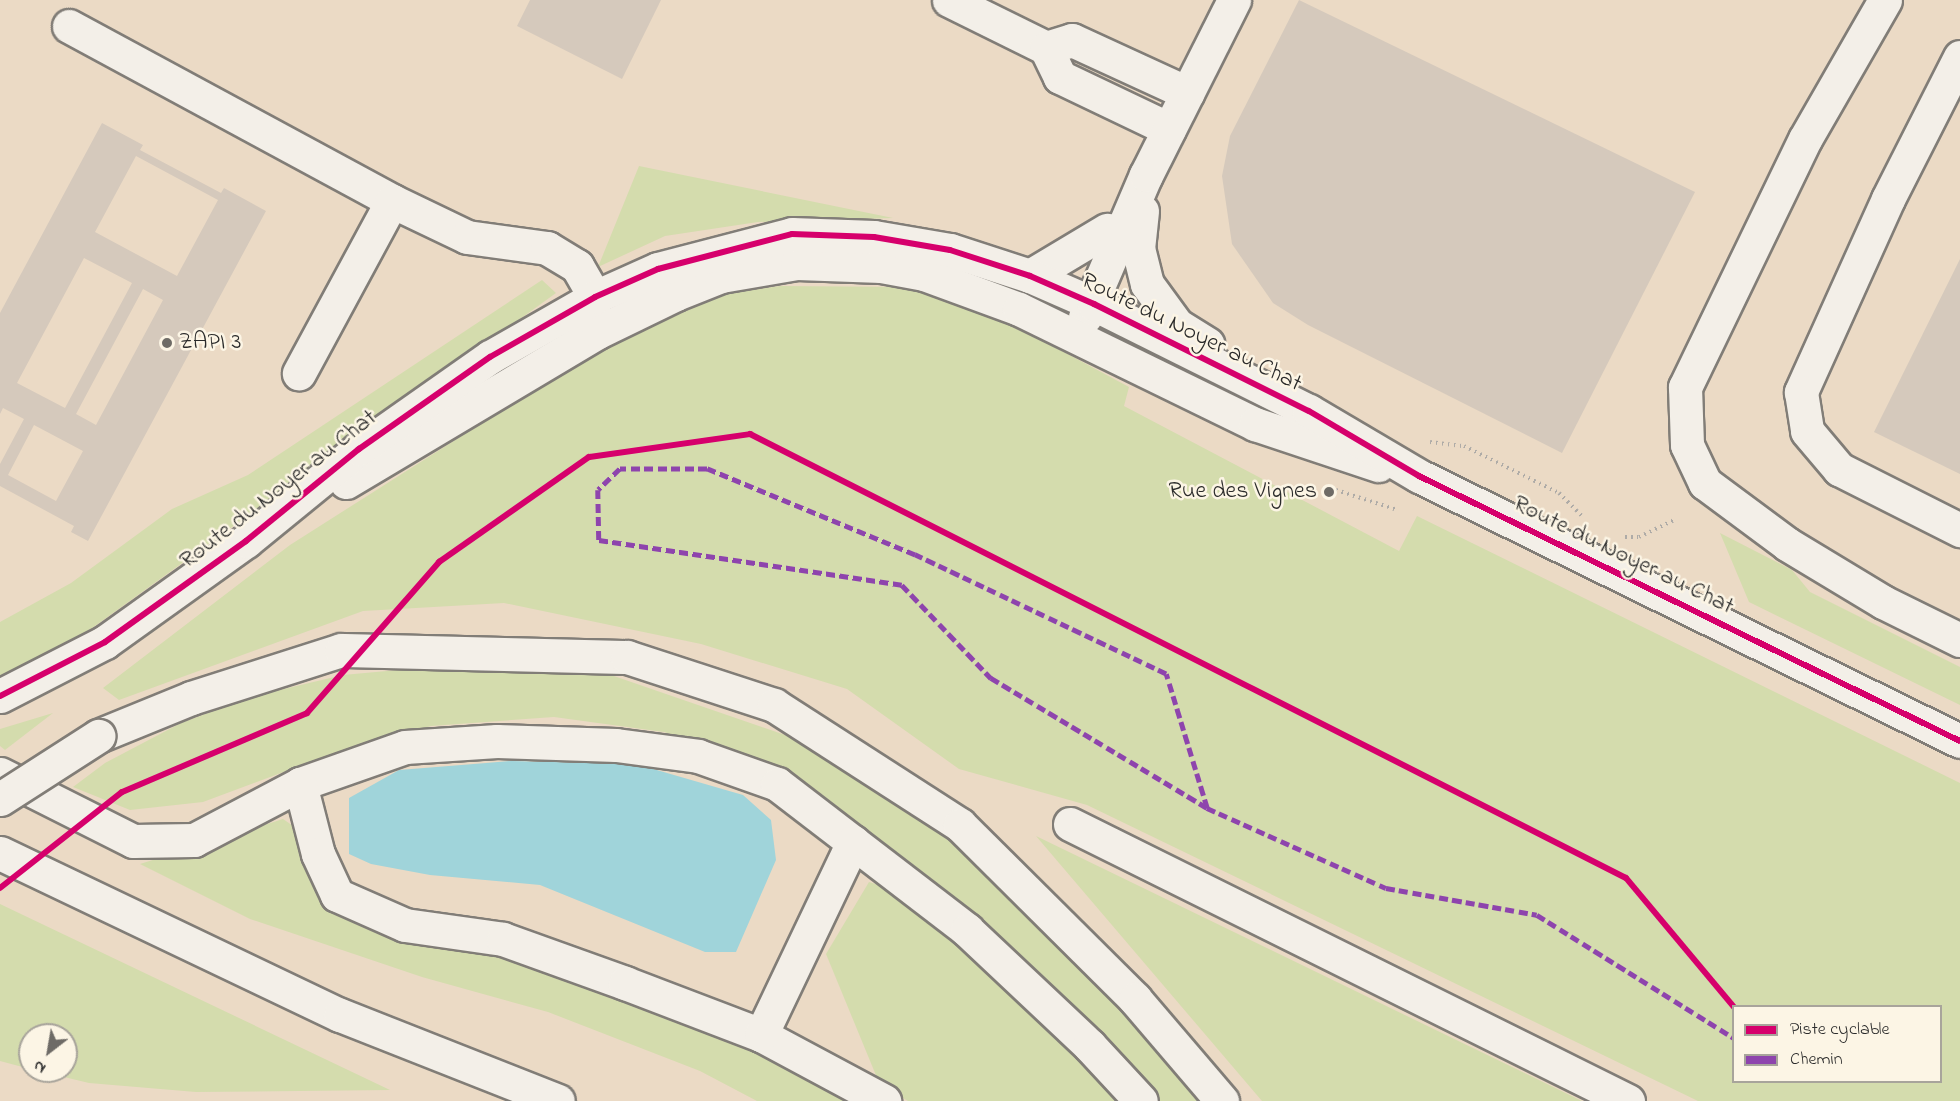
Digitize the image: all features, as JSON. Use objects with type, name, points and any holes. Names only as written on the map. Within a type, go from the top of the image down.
[{"type":"street","points":[[949,0],[1046,48],[1060,77],[1169,129]]},
{"type":"street","points":[[1088,315],[1146,175],[1234,0]]},
{"type":"street","points":[[1885,0],[1805,139],[1685,387],[1687,445],[1706,483],[1787,544],[1883,602],[1960,640]]},
{"type":"street","points":[[69,26],[392,201],[467,237],[547,248],[577,266],[595,297],[590,318],[449,404],[420,438]]},
{"type":"street","points":[[1046,48],[1072,40],[1187,93]]},
{"type":"street","points":[[1960,57],[1888,199],[1801,392],[1807,431],[1839,469],[1960,530]]},
{"type":"street","points":[[1088,315],[1107,230],[1146,175]]},
{"type":"street","points":[[1146,175],[1138,248],[1147,284],[1161,309],[1177,325],[1309,411]]},
{"type":"street","points":[[299,373],[392,201]]},
{"type":"street","points":[[1030,276],[1107,230]]},
{"type":"street","name":"Route du Noyer au Chat","points":[[0,696],[105,642],[246,541],[359,449],[490,357],[595,297],[713,251],[792,234],[874,237],[950,250],[1030,276],[1256,424],[1320,449],[1419,476]]},
{"type":"street","name":"Route du Noyer au Chat","points":[[246,541],[598,332],[721,276],[797,263],[881,266],[924,274],[1088,315],[1309,411],[1419,476],[1960,741]]},
{"type":"street","points":[[0,799],[98,736],[191,698],[341,650],[627,657],[774,705],[960,825],[1135,999],[1222,1101]]},
{"type":"street","points":[[0,774],[133,841],[195,840],[300,784],[405,747],[496,741],[616,745],[698,756],[777,784],[967,930],[1089,1044],[1141,1101]]},
{"type":"street","points":[[300,784],[318,854],[337,895],[405,925],[503,939],[760,1035],[884,1101]]},
{"type":"street","points":[[1070,824],[1628,1101]]},
{"type":"street","points":[[760,1035],[853,842]]},
{"type":"street","points":[[0,853],[340,1015],[558,1101]]},
{"type":"path","points":[[1420,441],[1474,451],[1559,493],[1588,522]]},
{"type":"path","points":[[1333,488],[1395,508]]},
{"type":"path","points":[[1618,536],[1639,537],[1676,519]]},
{"type":"shaded area","points":[[0,0],[1960,0],[1960,1101],[0,1101]]},
{"type":"green space","points":[[639,166],[893,218],[758,222],[665,236],[598,267]]},
{"type":"green space","points":[[542,280],[556,293],[59,652],[0,680],[0,622],[71,583],[172,509],[248,475]]},
{"type":"green space","points":[[780,286],[908,287],[980,307],[1129,387],[1124,406],[1399,551],[1417,516],[1960,783],[1960,1101],[1698,1101],[1087,805],[959,769],[847,689],[701,644],[504,603],[363,611],[119,700],[103,688],[290,545],[603,346],[717,295]]},
{"type":"green space","points":[[1720,533],[1792,570],[1810,592],[1960,667],[1960,705],[1749,602]]},
{"type":"green space","points":[[497,661],[608,674],[811,744],[942,829],[1119,1007],[1199,1101],[1152,1101],[1044,985],[937,884],[773,767],[664,732],[554,717],[431,726],[335,753],[203,802],[130,810],[73,787],[105,763],[181,723],[254,696],[343,675]]},
{"type":"green space","points":[[53,713],[5,750],[0,746],[0,729]]},
{"type":"green space","points":[[283,819],[299,830],[312,872],[723,1035],[863,1101],[757,1101],[700,1071],[548,1012],[422,977],[250,919],[140,864]]},
{"type":"green space","points":[[1036,836],[1582,1101],[1262,1101]]},
{"type":"green space","points":[[869,882],[905,893],[975,950],[1120,1101],[908,1101],[880,1085],[826,954]]},
{"type":"green space","points":[[0,904],[390,1090],[196,1092],[89,1083],[78,1080],[78,1023],[18,1023],[18,1066],[0,1061]]},
{"type":"water","points":[[511,761],[636,764],[743,795],[771,820],[776,860],[736,952],[705,952],[540,885],[430,875],[371,864],[349,854],[349,798],[399,770]]},
{"type":"building","points":[[530,0],[661,0],[622,79],[517,26]]},
{"type":"building","points":[[1299,0],[1695,192],[1562,453],[1308,325],[1273,303],[1232,244],[1222,176],[1230,136]]},
{"type":"building","name":"ZAPI 3","points":[[102,123],[143,145],[140,150],[221,193],[224,188],[266,211],[88,541],[71,532],[74,526],[0,486],[0,464],[24,419],[3,408],[0,414],[0,313]],"holes":[[[136,156],[218,200],[177,276],[95,232]],[[84,258],[132,283],[65,408],[17,383]],[[143,289],[163,300],[96,425],[76,414]],[[34,425],[83,451],[56,501],[8,475]]]},
{"type":"building","points":[[1960,259],[1960,474],[1874,432]]},
{"type":"marked path","points":[[620,469],[707,469],[915,555],[1166,674],[1207,808],[991,678],[902,585],[599,540],[598,490],[620,469]]},
{"type":"marked path","points":[[1207,808],[1386,888],[1537,915],[1732,1037]]},
{"type":"cycle path","points":[[0,696],[105,642],[246,541],[359,449],[490,357],[595,297],[658,269],[792,234],[874,237],[950,250],[1030,276],[1094,304],[1309,411],[1419,476],[1960,741]]},
{"type":"cycle path","points":[[0,888],[122,792],[307,713],[439,562],[589,457],[750,434],[1626,878],[1732,1005]]},
{"type":"place","name":"ZAPI 3","points":[[167,343]]},
{"type":"place","name":"Rue des Vignes","points":[[1329,492]]}]
